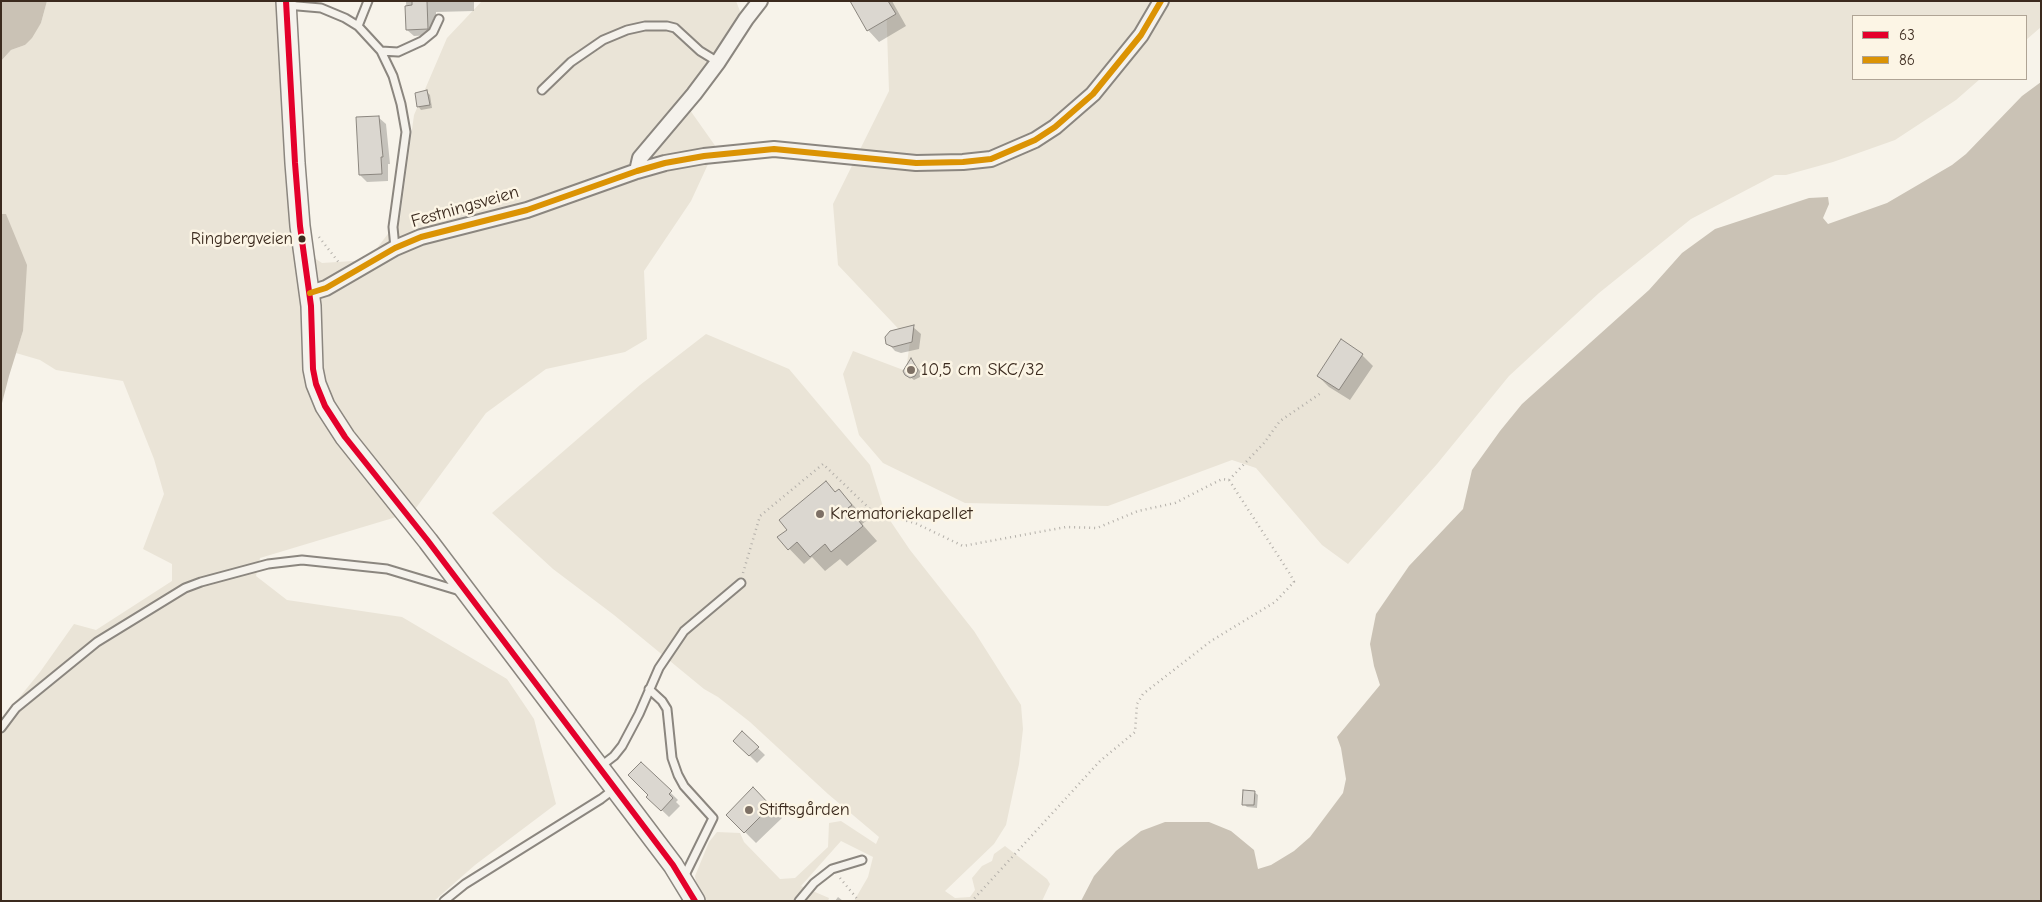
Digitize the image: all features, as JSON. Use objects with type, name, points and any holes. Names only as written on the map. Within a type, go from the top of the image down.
[{"type":"main road","points":[[286,3],[301,234],[310,293],[313,369],[319,394],[330,416],[468,593],[682,879],[695,901]]},
{"type":"street","points":[[637,171],[640,158],[694,94],[760,1]]},
{"type":"street","name":"Festningsveien","points":[[310,293],[326,288],[394,248],[421,237],[528,210],[637,171],[665,163],[704,156],[774,149],[916,163],[963,162],[991,159],[1036,140],[1055,127],[1086,100],[1107,79],[1141,35],[1161,1]]},
{"type":"lane","points":[[358,26],[368,1]]},
{"type":"lane","points":[[286,3],[322,8],[345,18],[358,26],[382,51],[389,66],[396,86],[406,132],[393,227],[394,248]]},
{"type":"lane","points":[[382,51],[398,52],[422,41],[433,32],[439,19]]},
{"type":"lane","points":[[542,90],[571,62],[603,40],[627,30],[645,26],[676,28],[700,51],[718,62]]},
{"type":"lane","points":[[1,728],[16,708],[97,642],[178,593],[201,582],[268,564],[302,560],[387,569],[468,593]]},
{"type":"lane","points":[[598,767],[614,756],[622,746],[668,652],[684,631],[741,583]]},
{"type":"lane","points":[[649,689],[662,701],[667,709],[672,758],[678,775],[684,786],[714,818],[682,879]]},
{"type":"lane","points":[[444,901],[464,884],[615,789]]},
{"type":"lane","points":[[799,901],[814,883],[832,869],[862,860]]},
{"type":"path","points":[[301,234],[312,232],[322,240],[348,276]]},
{"type":"path","points":[[1229,480],[1264,443],[1280,421],[1321,393]]},
{"type":"path","points":[[741,583],[760,516],[823,464],[873,512],[915,523],[963,546],[1066,527],[1098,528],[1138,511],[1175,503],[1222,479],[1229,480],[1294,582],[1275,602],[1211,641],[1142,694],[1137,704],[1135,732],[1100,761],[972,901]]},
{"type":"path","points":[[832,869],[859,901]]},
{"type":"shaded area","points":[[1,1],[47,1],[41,23],[32,38],[25,45],[11,50],[1,61]]},
{"type":"shaded area","points":[[47,1],[280,1],[299,248],[322,263],[368,260],[400,218],[414,115],[447,38],[482,1],[736,1],[742,16],[695,79],[685,103],[716,147],[691,201],[644,271],[647,339],[625,352],[546,369],[486,413],[413,512],[260,558],[256,576],[287,600],[402,617],[507,679],[534,719],[556,804],[475,865],[434,901],[1,901],[1,720],[40,672],[74,624],[96,630],[172,581],[172,564],[143,549],[164,494],[154,459],[123,381],[56,370],[40,360],[16,353],[23,331],[6,215],[1,214],[1,61],[11,50],[25,45],[41,23]]},
{"type":"shaded area","points":[[886,1],[2041,1],[2041,27],[2027,39],[2027,15],[1852,15],[1852,80],[1979,80],[1956,100],[1895,140],[1833,162],[1786,175],[1775,175],[1691,219],[1599,293],[1509,376],[1437,464],[1348,564],[1322,545],[1256,468],[1232,460],[1108,506],[965,503],[883,463],[859,435],[843,374],[853,351],[906,371],[910,341],[838,265],[833,204],[889,91]]},
{"type":"shaded area","points":[[2041,82],[2041,901],[1081,901],[1094,876],[1116,851],[1141,831],[1165,822],[1209,822],[1231,831],[1254,850],[1258,869],[1271,865],[1294,851],[1310,837],[1343,793],[1346,779],[1341,748],[1337,737],[1380,685],[1370,644],[1376,614],[1409,566],[1463,509],[1472,470],[1522,404],[1649,290],[1682,253],[1715,229],[1809,198],[1828,197],[1829,204],[1823,218],[1828,224],[1887,203],[1952,165],[1966,154],[2022,96]]},
{"type":"shaded area","points":[[1,214],[6,214],[27,265],[23,331],[1,407]]},
{"type":"shaded area","points":[[706,334],[789,369],[870,465],[885,513],[910,550],[974,631],[1021,705],[1023,729],[1019,764],[1006,825],[994,844],[945,891],[955,898],[970,897],[975,890],[972,878],[982,866],[992,861],[994,854],[1005,846],[1047,879],[1050,884],[1042,901],[854,901],[868,877],[873,857],[841,841],[801,886],[829,898],[828,901],[707,901],[696,883],[695,876],[709,842],[717,832],[740,833],[744,842],[780,879],[795,878],[828,847],[829,823],[841,821],[876,844],[879,837],[828,794],[750,722],[718,697],[704,689],[614,615],[553,569],[492,513],[640,385]]},
{"type":"building","points":[[412,1],[427,1],[428,29],[406,30],[405,6],[412,5]]},
{"type":"building","points":[[850,1],[888,1],[896,14],[867,31]]},
{"type":"building","points":[[427,90],[430,105],[417,107],[415,93]]},
{"type":"building","points":[[379,116],[383,157],[381,157],[382,174],[359,175],[356,117]]},
{"type":"building","points":[[914,325],[912,342],[893,347],[886,344],[885,337],[890,331]]},
{"type":"building","points":[[1341,339],[1363,354],[1339,390],[1317,376]]},
{"type":"building","name":"10,5 cm SKC/32","points":[[911,358],[918,370],[915,376],[910,378],[903,371]]},
{"type":"building","name":"Krematoriekapellet","points":[[826,481],[835,492],[839,489],[852,505],[848,508],[863,526],[831,552],[825,544],[810,557],[797,542],[788,550],[777,537],[787,530],[779,520]]},
{"type":"building","points":[[742,731],[759,747],[749,756],[733,741]]},
{"type":"building","points":[[641,762],[672,791],[669,794],[673,798],[661,811],[646,797],[648,795],[628,775]]},
{"type":"building","name":"Stiftsgården","points":[[753,787],[771,806],[744,833],[726,815]]},
{"type":"building","points":[[1243,790],[1255,791],[1254,805],[1242,805]]},
{"type":"transit line","name":"63","points":[[286,1],[295,163],[300,226],[311,306],[313,369],[316,384],[325,406],[345,437],[428,541],[673,865],[695,901]]},
{"type":"transit line","name":"86","points":[[310,293],[326,288],[395,248],[421,237],[527,210],[665,163],[704,156],[774,149],[916,163],[963,162],[991,159],[1035,140],[1055,127],[1093,94],[1141,35],[1161,1]]},
{"type":"place","name":"Ringbergveien","points":[[302,239]]},
{"type":"place","name":"10,5 cm SKC/32","points":[[911,370]]},
{"type":"place","name":"Krematoriekapellet","points":[[820,514]]},
{"type":"place","name":"Stiftsgården","points":[[749,810]]}]
